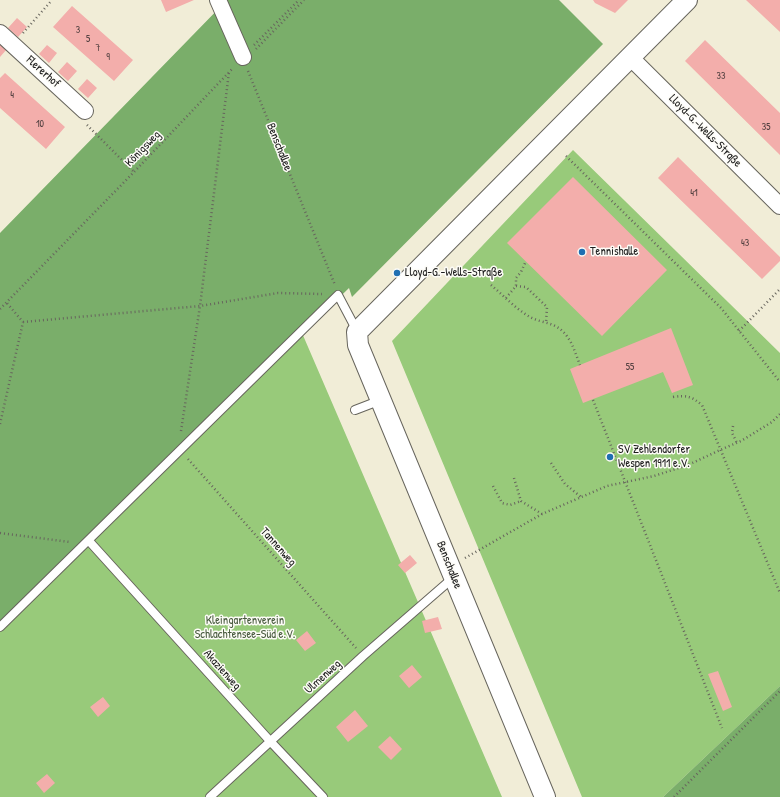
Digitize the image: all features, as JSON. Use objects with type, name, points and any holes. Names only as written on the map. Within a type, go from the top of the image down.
[{"type":"street","points":[[218,0],[243,57]]},
{"type":"street","points":[[357,332],[687,0]]},
{"type":"street","name":"Flererhof","points":[[0,33],[85,111]]},
{"type":"street","name":"Lloyd-G.-Wells-Straße","points":[[630,57],[780,206]]},
{"type":"street","name":"Benschallee","points":[[357,332],[358,345],[381,400],[458,568],[545,797]]},
{"type":"lane","points":[[0,627],[338,295],[357,332]]},
{"type":"lane","points":[[355,410],[381,400]]},
{"type":"lane","name":"Akazienweg","points":[[87,543],[323,797]]},
{"type":"lane","name":"Ulmenweg","points":[[210,797],[458,568]]},
{"type":"path","points":[[12,45],[52,0]]},
{"type":"path","name":"Königsweg","points":[[0,309],[299,0]]},
{"type":"path","points":[[243,57],[249,56],[304,0]]},
{"type":"path","name":"Benschallee","points":[[243,57],[338,295]]},
{"type":"path","points":[[180,450],[200,306],[229,72]]},
{"type":"path","points":[[85,111],[87,125],[134,172]]},
{"type":"path","points":[[566,156],[721,308],[780,382]]},
{"type":"path","points":[[506,298],[516,286],[516,278],[522,272],[526,261]]},
{"type":"path","points":[[491,285],[531,317],[556,326],[566,334],[571,342],[580,365]]},
{"type":"path","points":[[516,286],[526,287],[547,307],[546,323]]},
{"type":"path","points":[[739,331],[780,289]]},
{"type":"path","points":[[23,322],[200,306],[278,293],[338,295]]},
{"type":"path","points":[[6,302],[23,322]]},
{"type":"path","points":[[0,424],[23,322]]},
{"type":"path","points":[[673,397],[684,395],[694,398],[702,405],[780,594]]},
{"type":"path","points":[[593,400],[722,728]]},
{"type":"path","points":[[458,568],[542,514],[607,486],[654,476],[688,465],[737,443],[772,422],[780,414]]},
{"type":"path","points":[[732,426],[732,433],[737,443]]},
{"type":"path","name":"Tannenweg","points":[[180,450],[363,656]]},
{"type":"path","points":[[551,463],[565,484],[581,497]]},
{"type":"path","points":[[514,478],[521,501],[542,514]]},
{"type":"path","points":[[493,486],[502,503],[510,505],[521,501]]},
{"type":"path","points":[[0,533],[87,543]]},
{"type":"path","points":[[674,797],[780,691]]},
{"type":"green space","points":[[227,0],[559,0],[603,44],[352,297],[349,288],[0,630],[0,233]]},
{"type":"green space","name":"SV Zehlendorfer Wespen 1911 e.V.","points":[[573,150],[780,353],[780,686],[663,797],[582,797],[392,341]]},
{"type":"green space","name":"Kleingartenverein Schlachtensee-Süd e.V.","points":[[302,333],[502,797],[0,797],[0,630]]},
{"type":"green space","points":[[780,686],[780,797],[663,797]]},
{"type":"building","points":[[161,0],[194,0],[166,12]]},
{"type":"building","points":[[593,0],[628,0],[615,13],[595,3]]},
{"type":"building","points":[[746,0],[780,0],[780,32]]},
{"type":"building","points":[[72,6],[133,60],[114,81],[53,27]]},
{"type":"building","points":[[17,18],[27,27],[18,37],[8,28]]},
{"type":"building","points":[[705,40],[780,113],[780,155],[685,61]]},
{"type":"building","points":[[0,42],[7,49],[0,57]]},
{"type":"building","points":[[47,45],[57,53],[49,63],[39,54]]},
{"type":"building","points":[[67,62],[77,71],[68,81],[58,72]]},
{"type":"building","points":[[5,73],[65,127],[46,149],[0,108],[0,78]]},
{"type":"building","points":[[87,79],[97,88],[88,98],[78,89]]},
{"type":"building","points":[[678,157],[780,257],[780,261],[762,279],[658,178]]},
{"type":"building","name":"Tennishalle","points":[[573,177],[667,270],[602,336],[507,243]]},
{"type":"building","points":[[671,328],[693,385],[672,393],[663,372],[583,403],[570,369]]},
{"type":"building","points":[[410,555],[417,563],[405,573],[398,565]]},
{"type":"building","points":[[438,617],[442,629],[425,633],[422,621]]},
{"type":"building","points":[[307,631],[316,643],[305,651],[296,640]]},
{"type":"building","points":[[412,665],[422,677],[409,688],[399,676]]},
{"type":"building","points":[[718,671],[732,707],[723,711],[708,674]]},
{"type":"building","points":[[103,697],[110,706],[98,717],[90,707]]},
{"type":"building","points":[[355,710],[368,726],[348,742],[336,727]]},
{"type":"building","points":[[390,736],[402,749],[391,760],[378,747]]},
{"type":"building","points":[[47,774],[55,783],[44,793],[36,783]]},
{"type":"place","name":"Tennishalle","points":[[582,252]]},
{"type":"place","name":"Lloyd-G.-Wells-Straße","points":[[397,273]]},
{"type":"place","name":"SV Zehlendorfer Wespen 1911 e.V.","points":[[610,457]]}]
